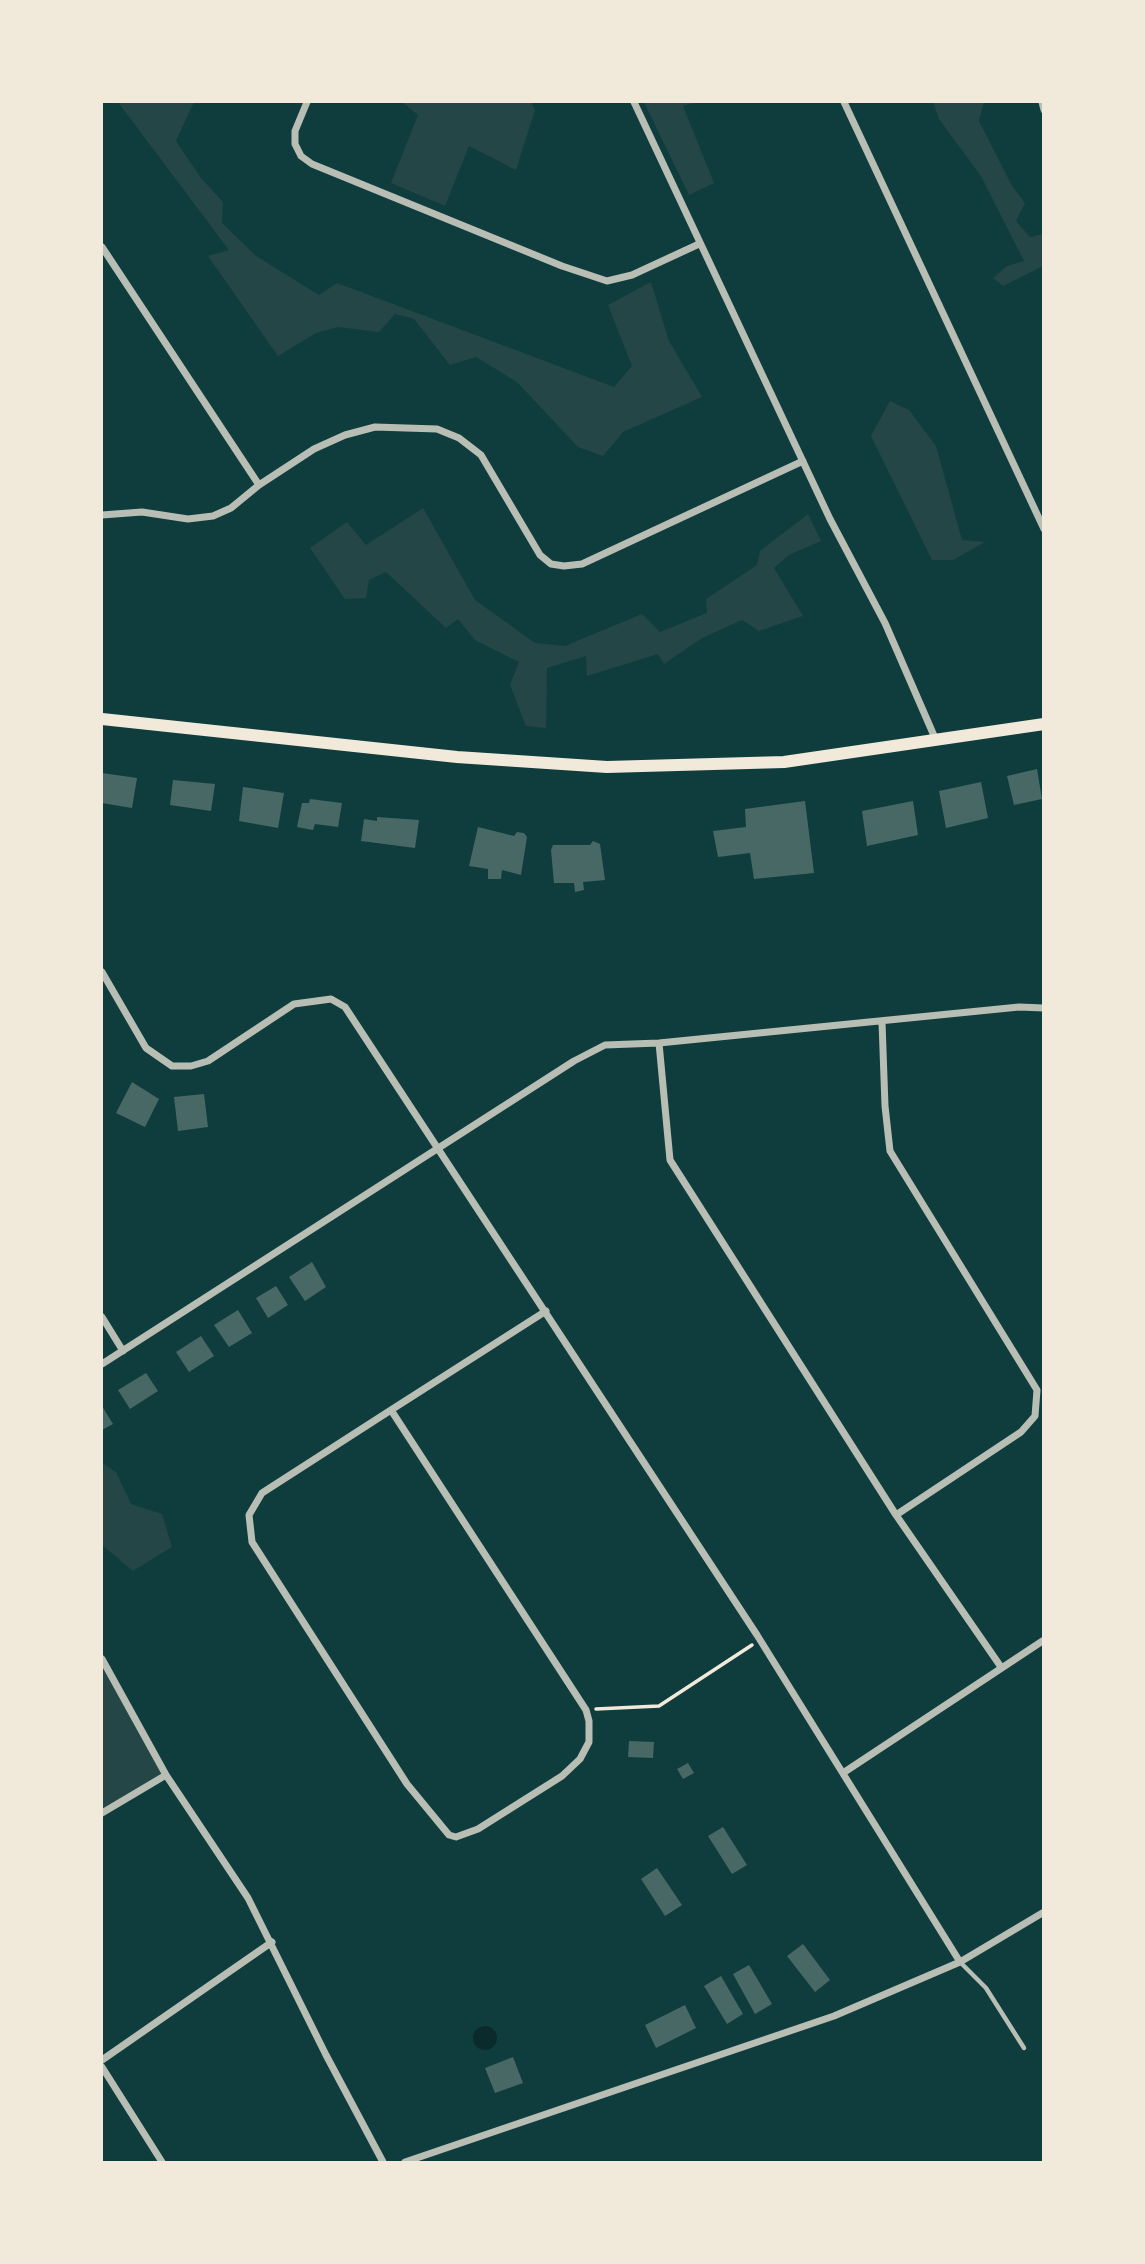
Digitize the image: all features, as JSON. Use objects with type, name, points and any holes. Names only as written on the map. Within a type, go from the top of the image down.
[{"type":"main road","points":[[102,719],[457,757],[607,767],[784,762],[1044,724]]},
{"type":"street","points":[[307,102],[295,131],[295,145],[301,156],[312,164],[562,267],[607,281],[632,275],[699,244]]},
{"type":"street","points":[[634,102],[830,519],[885,623],[935,738]]},
{"type":"street","points":[[844,102],[1044,529]]},
{"type":"street","points":[[1042,102],[1044,110]]},
{"type":"street","points":[[102,247],[259,485]]},
{"type":"street","points":[[102,515],[142,512],[188,519],[213,516],[232,508],[259,485],[314,449],[345,435],[375,427],[437,429],[459,438],[481,455],[540,555],[551,564],[564,566],[582,564],[803,461]]},
{"type":"street","points":[[1035,512],[1044,509]]},
{"type":"street","points":[[102,972],[146,1048],[172,1066],[191,1066],[208,1061],[294,1004],[331,999],[345,1007],[760,1640],[960,1962]]},
{"type":"street","points":[[102,1364],[438,1147],[605,1045],[882,1022],[1019,1007],[1044,1007]]},
{"type":"street","points":[[882,1022],[884,1106],[890,1151],[1037,1390],[1035,1416],[1021,1432],[896,1515]]},
{"type":"street","points":[[659,1042],[670,1160],[896,1515],[1001,1667]]},
{"type":"street","points":[[391,1410],[586,1710],[589,1741],[580,1759],[562,1776],[467,1833],[449,1835],[407,1784],[252,1542],[248,1527],[253,1505],[262,1493],[391,1410],[546,1311]]},
{"type":"street","points":[[102,1317],[122,1351]]},
{"type":"street","points":[[844,1773],[1044,1640]]},
{"type":"street","points":[[102,1659],[166,1776],[248,1898],[383,2162]]},
{"type":"street","points":[[102,1813],[166,1776]]},
{"type":"street","points":[[405,2162],[834,2016],[960,1962],[1044,1912]]},
{"type":"street","points":[[102,2060],[272,1942]]},
{"type":"street","points":[[102,2067],[162,2162]]},
{"type":"lane","points":[[960,1962],[986,1988],[1024,2048]]},
{"type":"path","points":[[586,1710],[659,1706],[760,1640]]},
{"type":"shaded area","points":[[118,102],[194,102],[176,141],[201,178],[223,202],[222,223],[256,256],[319,295],[337,283],[614,387],[632,366],[608,305],[651,282],[669,341],[702,397],[623,432],[603,456],[578,447],[517,382],[476,357],[450,365],[414,319],[395,314],[379,332],[338,327],[316,333],[278,356],[208,256],[229,250]]},
{"type":"shaded area","points":[[402,102],[531,102],[535,110],[516,170],[469,146],[445,206],[391,183],[418,115]]},
{"type":"shaded area","points":[[644,102],[697,102],[683,106],[714,183],[689,195]]},
{"type":"shaded area","points":[[933,102],[984,102],[979,121],[1012,186],[1025,203],[1016,221],[1030,237],[1043,234],[1043,266],[1003,286],[993,278],[1007,266],[1024,261],[981,176],[939,119]]},
{"type":"shaded area","points":[[890,401],[909,410],[936,446],[962,540],[985,542],[953,560],[932,560],[871,436]]},
{"type":"shaded area","points":[[423,508],[475,600],[535,643],[565,646],[642,614],[660,632],[707,613],[706,599],[757,565],[760,551],[808,514],[821,541],[789,555],[774,568],[803,616],[759,631],[742,620],[702,638],[664,664],[658,654],[587,676],[586,656],[547,668],[546,728],[526,726],[510,685],[519,662],[475,640],[458,619],[446,628],[386,572],[369,580],[366,598],[345,599],[310,548],[347,522],[366,545]]},
{"type":"shaded area","points":[[104,1464],[116,1472],[131,1504],[162,1514],[172,1547],[133,1571],[102,1545]]},
{"type":"shaded area","points":[[102,1659],[166,1775],[102,1813]]},
{"type":"shaded area","points":[[485,2026],[496,2033],[497,2038],[490,2049],[485,2050],[474,2043],[473,2038],[480,2027]]},
{"type":"building","points":[[1037,769],[1042,799],[1014,805],[1007,776]]},
{"type":"building","points":[[102,773],[137,778],[132,808],[102,803]]},
{"type":"building","points":[[173,780],[215,784],[211,811],[170,805]]},
{"type":"building","points":[[981,782],[988,818],[946,828],[939,791]]},
{"type":"building","points":[[243,787],[284,793],[278,828],[239,821]]},
{"type":"building","points":[[310,799],[342,803],[338,827],[315,824],[313,830],[297,827],[302,803],[309,803]]},
{"type":"building","points":[[805,801],[814,873],[754,879],[750,853],[718,857],[713,831],[746,827],[745,809]]},
{"type":"building","points":[[913,801],[918,835],[867,846],[862,811]]},
{"type":"building","points":[[377,817],[419,820],[415,848],[361,841],[364,819],[377,821]]},
{"type":"building","points":[[478,827],[514,836],[517,832],[524,833],[527,837],[521,875],[502,870],[501,879],[488,879],[488,869],[469,866]]},
{"type":"building","points":[[593,841],[600,844],[605,880],[583,882],[584,890],[575,892],[574,883],[554,883],[551,850],[553,845],[590,845]]},
{"type":"building","points":[[132,1082],[159,1099],[145,1127],[116,1113]]},
{"type":"building","points":[[204,1094],[208,1127],[178,1131],[174,1097]]},
{"type":"building","points":[[312,1262],[326,1287],[305,1301],[289,1277]]},
{"type":"building","points":[[276,1286],[288,1305],[268,1318],[256,1298]]},
{"type":"building","points":[[238,1310],[252,1333],[229,1347],[214,1325]]},
{"type":"building","points":[[201,1336],[214,1356],[189,1372],[176,1352]]},
{"type":"building","points":[[146,1373],[158,1391],[130,1409],[118,1390]]},
{"type":"building","points":[[102,1406],[113,1424],[102,1430]]},
{"type":"building","points":[[629,1741],[654,1742],[653,1758],[628,1757]]},
{"type":"building","points":[[688,1763],[694,1773],[683,1779],[677,1769]]},
{"type":"building","points":[[723,1827],[747,1865],[732,1874],[708,1836]]},
{"type":"building","points":[[657,1868],[682,1905],[665,1916],[641,1879]]},
{"type":"building","points":[[803,1944],[830,1980],[815,1992],[787,1956]]},
{"type":"building","points":[[749,1965],[772,2004],[755,2014],[733,1974]]},
{"type":"building","points":[[721,1976],[743,2014],[727,2024],[704,1986]]},
{"type":"building","points":[[685,2005],[696,2028],[656,2048],[645,2025]]},
{"type":"building","points":[[513,2057],[523,2083],[495,2093],[485,2068]]}]
